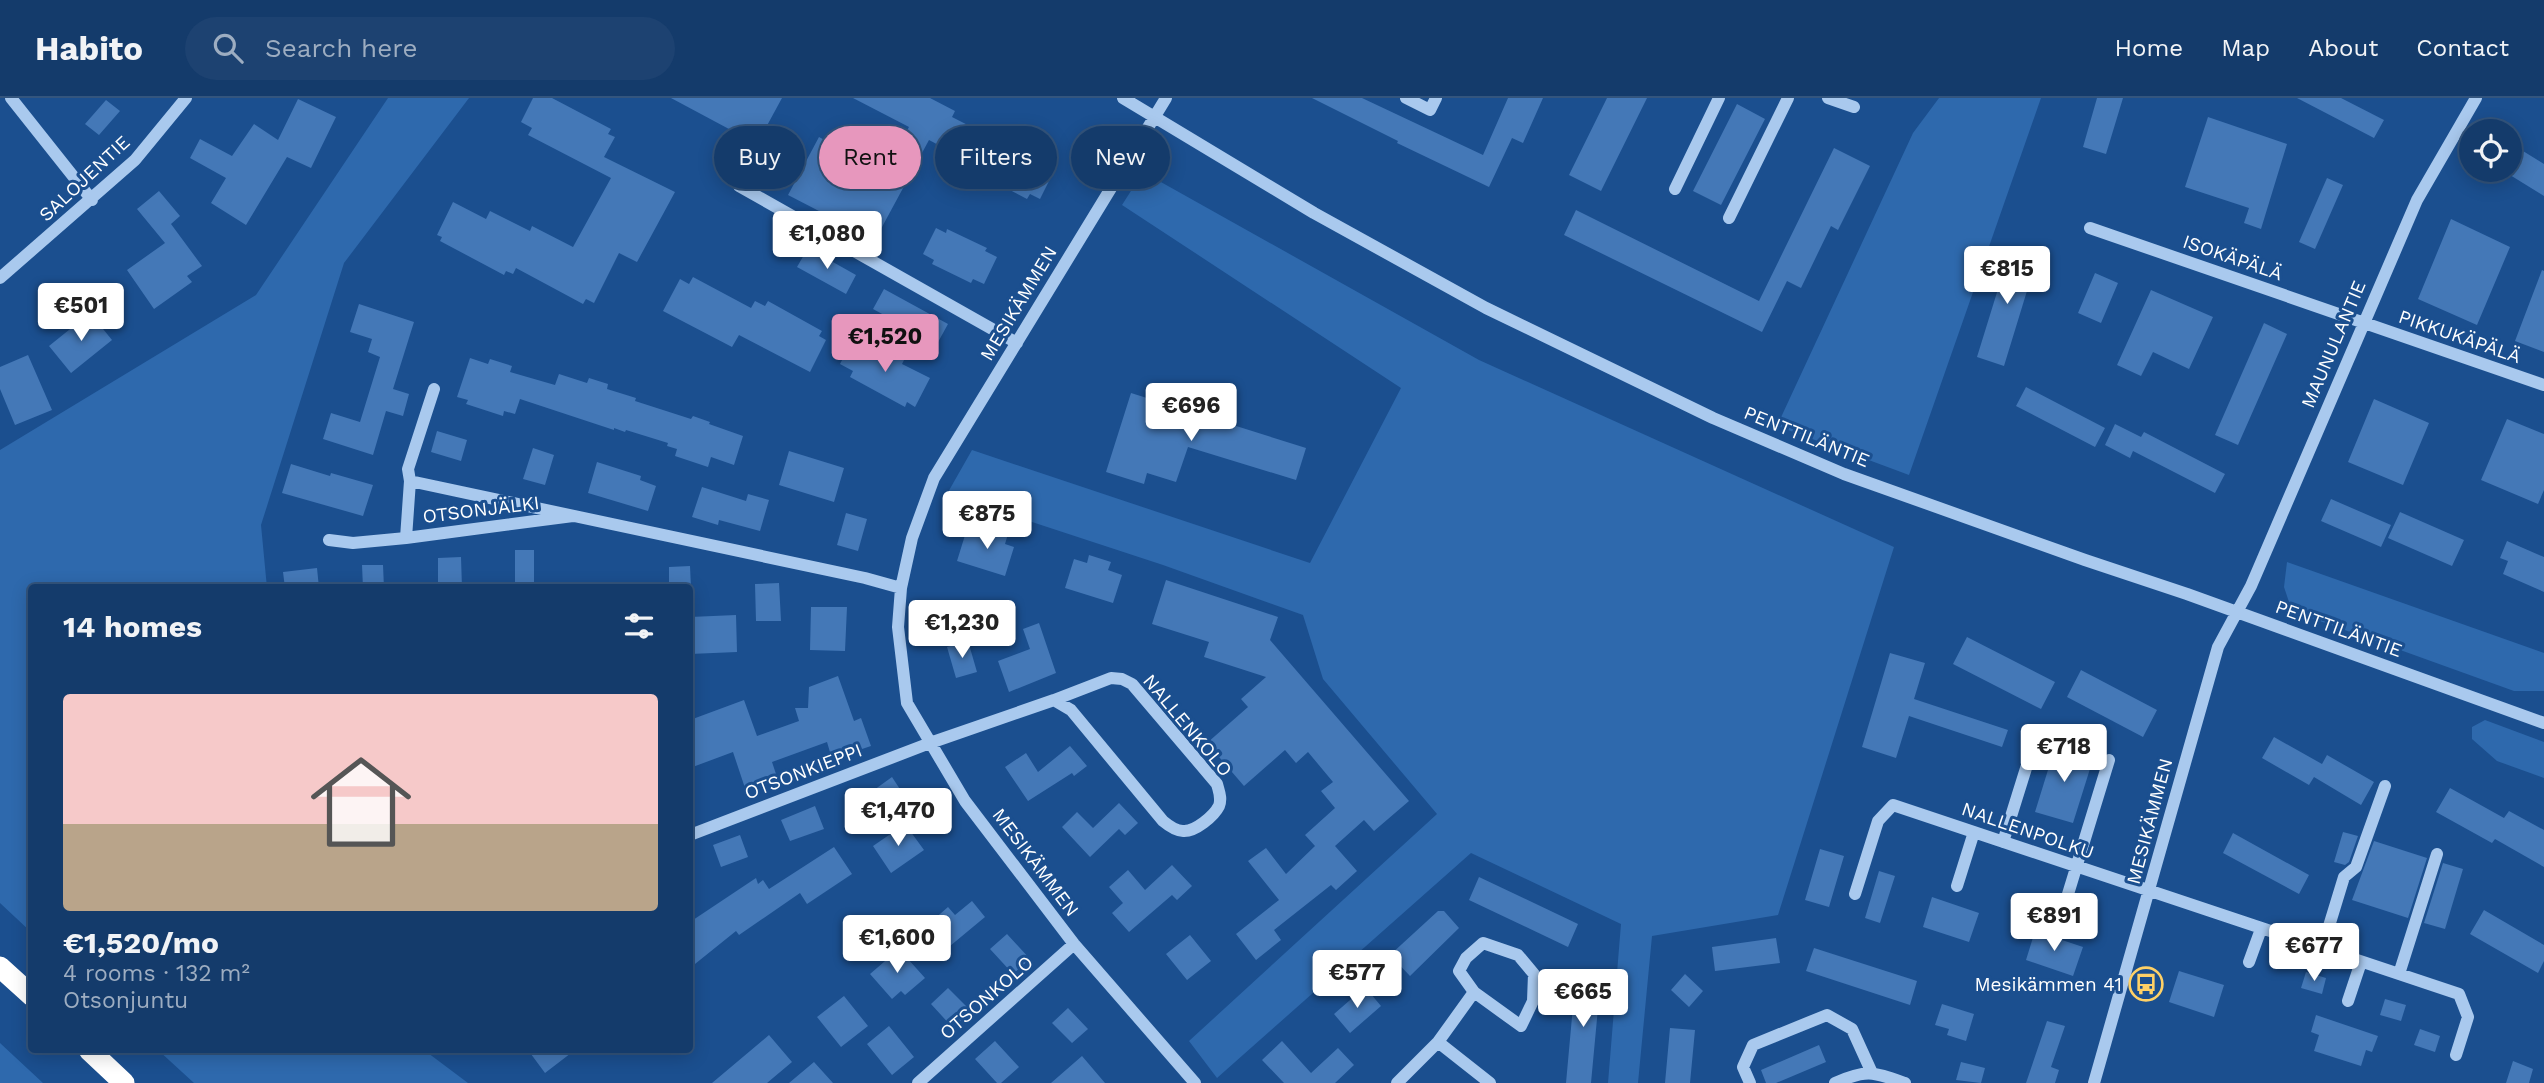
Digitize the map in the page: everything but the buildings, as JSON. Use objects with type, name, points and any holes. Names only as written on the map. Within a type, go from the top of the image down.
[{"type":"highway","points":[[0,967],[28,992]]},
{"type":"highway","points":[[92,1053],[124,1083]]},
{"type":"street","points":[[11,98],[92,200]]},
{"type":"street","name":"SALOJENTIE","points":[[0,278],[135,160],[186,98]]},
{"type":"street","name":"PENTTILÄNTIE","points":[[1123,98],[1314,213],[1475,301],[1713,418],[1844,474],[2520,712],[2544,723]]},
{"type":"street","name":"MESIKÄMMEN","points":[[1166,98],[934,478],[912,538],[901,588],[898,627],[907,703],[965,801],[1074,944],[1195,1083]]},
{"type":"street","points":[[1406,98],[1430,110],[1436,98]]},
{"type":"street","points":[[1675,189],[1719,98]]},
{"type":"street","points":[[1728,218],[1788,98]]},
{"type":"street","points":[[1828,98],[1854,107]]},
{"type":"street","name":"MAUNULANTIE","points":[[2236,611],[2251,586],[2417,200],[2476,98]]},
{"type":"street","points":[[744,189],[1017,343]]},
{"type":"street","name":"ISOKÄPÄLÄ","points":[[2090,228],[2363,323]]},
{"type":"street","name":"PIKKUKÄPÄLÄ","points":[[2363,323],[2544,385]]},
{"type":"street","points":[[410,481],[408,469],[434,389]]},
{"type":"street","name":"OTSONJÄLKI","points":[[573,516],[406,538],[410,481],[865,578],[901,588]]},
{"type":"street","points":[[329,540],[353,543],[406,538]]},
{"type":"street","name":"MESIKÄMMEN","points":[[2094,1083],[2215,656],[2236,611]]},
{"type":"street","name":"NALLENKOLO","points":[[930,743],[1111,678],[1122,679],[1132,684],[1217,785],[1221,797],[1218,808],[1196,828],[1184,832],[1171,828],[1070,710],[1054,700]]},
{"type":"street","points":[[2003,842],[2037,733]]},
{"type":"street","name":"OTSONKIEPPI","points":[[693,834],[930,743]]},
{"type":"street","points":[[2061,917],[2109,760]]},
{"type":"street","points":[[2322,949],[2344,877],[2356,867],[2385,786]]},
{"type":"street","name":"NALLENPOLKU","points":[[1855,894],[1878,821],[1894,805],[2459,994],[2468,1017],[2456,1055]]},
{"type":"street","points":[[1957,886],[1974,832]]},
{"type":"street","points":[[2399,974],[2437,854]]},
{"type":"street","points":[[2249,962],[2261,929]]},
{"type":"street","points":[[1483,943],[1518,956],[1534,974],[1533,1001],[1521,1026],[1474,992],[1459,971],[1466,958],[1483,943]]},
{"type":"street","name":"OTSONKOLO","points":[[918,1082],[1074,944]]},
{"type":"street","points":[[2348,1002],[2361,962]]},
{"type":"street","points":[[1397,1083],[1438,1042],[1474,992]]},
{"type":"street","points":[[1750,1083],[1743,1067],[1753,1045],[1827,1015],[1852,1029],[1872,1073]]},
{"type":"street","points":[[1438,1042],[1490,1083]]},
{"type":"street","points":[[1835,1083],[1858,1073],[1872,1073],[1905,1083]]},
{"type":"shaded area","points":[[388,98],[469,98],[344,263],[261,525],[267,584],[28,584],[28,929],[0,903],[0,450],[256,295]]},
{"type":"shaded area","points":[[1939,98],[2041,98],[1909,475],[1777,426],[1913,133]]},
{"type":"shaded area","points":[[1170,187],[1479,360],[1894,547],[1778,915],[1652,936],[1638,1083],[1608,1083],[1621,924],[1471,853],[1217,1078],[1189,1041],[1437,814],[1323,679],[1303,615],[1163,565],[947,494],[972,450],[1310,563],[1401,388],[1122,205],[1132,189]]},
{"type":"shaded area","points":[[2287,562],[2544,653],[2544,691],[2514,691],[2292,611],[2284,587]]},
{"type":"shaded area","points":[[2485,720],[2544,742],[2544,778],[2497,761],[2472,739],[2472,727]]},
{"type":"shaded area","points":[[0,1043],[43,1083],[0,1083]]},
{"type":"shaded area","points":[[161,1053],[428,1053],[468,1083],[194,1083]]},
{"type":"place","name":"Mesikämmen 41","points":[[2146,984]]}]
